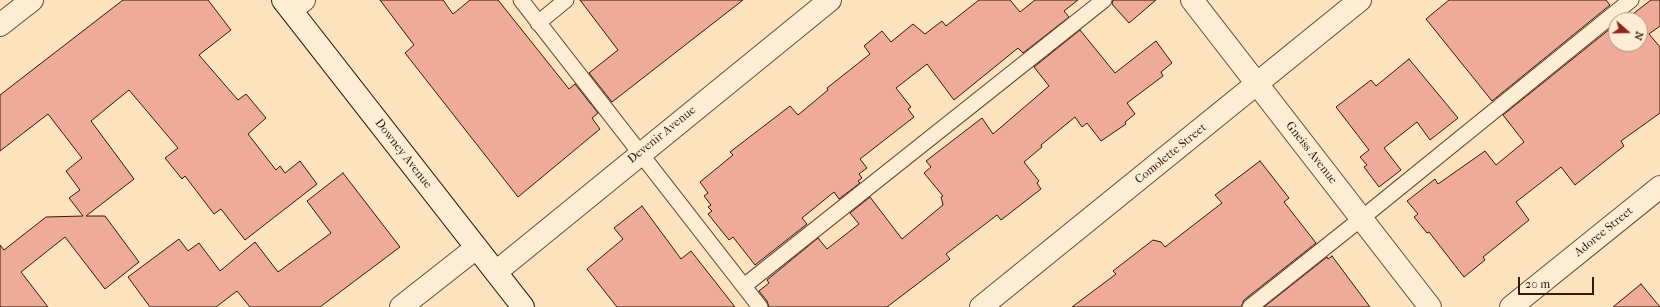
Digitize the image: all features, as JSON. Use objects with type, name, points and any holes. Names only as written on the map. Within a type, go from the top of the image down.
[{"type":"street","points":[[0,25],[32,0]]},
{"type":"street","name":"Devenir Avenue","points":[[496,272],[640,153],[830,0]]},
{"type":"street","name":"Gneiss Avenue","points":[[1192,0],[1430,307]]},
{"type":"street","name":"Comolette Street","points":[[981,307],[1360,0]]},
{"type":"street","name":"Downey Avenue","points":[[293,3],[476,248],[523,307]]},
{"type":"street","name":"Adoree Street","points":[[1511,307],[1660,187]]},
{"type":"street","points":[[401,307],[476,248]]},
{"type":"lane","points":[[521,0],[760,307]]},
{"type":"lane","points":[[538,23],[566,0]]},
{"type":"lane","points":[[744,286],[1104,0]]},
{"type":"lane","points":[[1250,307],[1631,0]]},
{"type":"building","points":[[123,0],[208,0],[231,30],[199,55],[238,100],[246,94],[266,118],[248,134],[276,170],[280,166],[285,173],[300,161],[317,184],[245,240],[221,209],[214,214],[185,176],[182,179],[165,158],[178,148],[129,90],[91,121],[134,179],[86,216],[105,216],[139,262],[105,289],[65,237],[21,272],[48,307],[0,307],[0,245],[4,250],[46,217],[83,216],[69,198],[80,190],[66,171],[82,158],[48,114],[0,151],[0,95]]},
{"type":"building","points":[[380,0],[443,0],[453,14],[470,0],[498,0],[569,89],[575,84],[598,113],[592,118],[600,129],[518,197],[405,53],[414,45]]},
{"type":"building","points":[[580,0],[743,0],[612,102],[589,73],[618,50]]},
{"type":"building","points":[[979,0],[1010,0],[1020,12],[1035,0],[1078,0],[1064,11],[1069,17],[1023,53],[1018,48],[954,100],[927,64],[896,88],[911,107],[908,109],[914,117],[860,159],[867,168],[859,174],[862,178],[858,181],[860,183],[839,199],[834,192],[802,218],[807,224],[755,265],[733,237],[729,240],[708,214],[712,211],[708,207],[711,205],[704,196],[708,193],[700,182],[733,155],[730,152],[790,106],[798,115],[828,90],[827,88],[870,54],[864,46],[882,31],[891,42],[913,24],[925,34],[942,21],[946,26]]},
{"type":"building","points":[[1113,0],[1156,0],[1129,23],[1112,4]]},
{"type":"building","points":[[1449,0],[1606,0],[1610,5],[1492,101],[1426,19]]},
{"type":"building","points":[[1651,0],[1660,0],[1660,26],[1649,34],[1660,47],[1660,113],[1621,141],[1624,146],[1575,185],[1561,167],[1516,202],[1529,220],[1483,257],[1485,260],[1464,277],[1429,232],[1427,233],[1414,217],[1418,214],[1407,201],[1435,179],[1438,184],[1485,151],[1496,165],[1524,142],[1503,115],[1608,30],[1608,52],[1648,52],[1648,12],[1635,12]]},
{"type":"building","points":[[1080,30],[1115,73],[1156,41],[1172,63],[1161,72],[1163,76],[1127,103],[1135,114],[1125,122],[1126,124],[1101,141],[1087,123],[1082,127],[1075,117],[1041,145],[1042,147],[1024,162],[1039,181],[1037,183],[1041,189],[1001,220],[997,215],[946,254],[950,259],[887,307],[769,307],[767,301],[759,291],[769,283],[767,280],[818,238],[827,249],[859,224],[850,213],[870,197],[902,239],[943,205],[941,197],[943,196],[924,173],[931,167],[926,161],[982,118],[993,134],[1049,86],[1034,67]]},
{"type":"building","points":[[1409,59],[1458,118],[1430,140],[1417,122],[1384,148],[1401,170],[1379,187],[1364,167],[1367,165],[1360,157],[1369,150],[1336,107],[1371,80],[1376,86]]},
{"type":"building","points":[[1260,161],[1289,198],[1284,202],[1316,243],[1244,300],[1241,307],[1072,307],[1116,274],[1113,271],[1153,240],[1161,242],[1165,247],[1222,203],[1215,195]]},
{"type":"building","points":[[343,173],[400,247],[320,307],[250,307],[237,291],[216,307],[150,307],[128,277],[179,239],[188,251],[199,243],[220,271],[255,242],[278,272],[331,233],[307,201]]},
{"type":"building","points":[[642,206],[681,259],[691,251],[735,307],[617,307],[587,269],[623,239],[614,228]]},
{"type":"building","points":[[1332,256],[1370,307],[1264,307],[1327,257],[1328,259]]},
{"type":"building","points":[[1641,284],[1660,307],[1613,307]]}]
